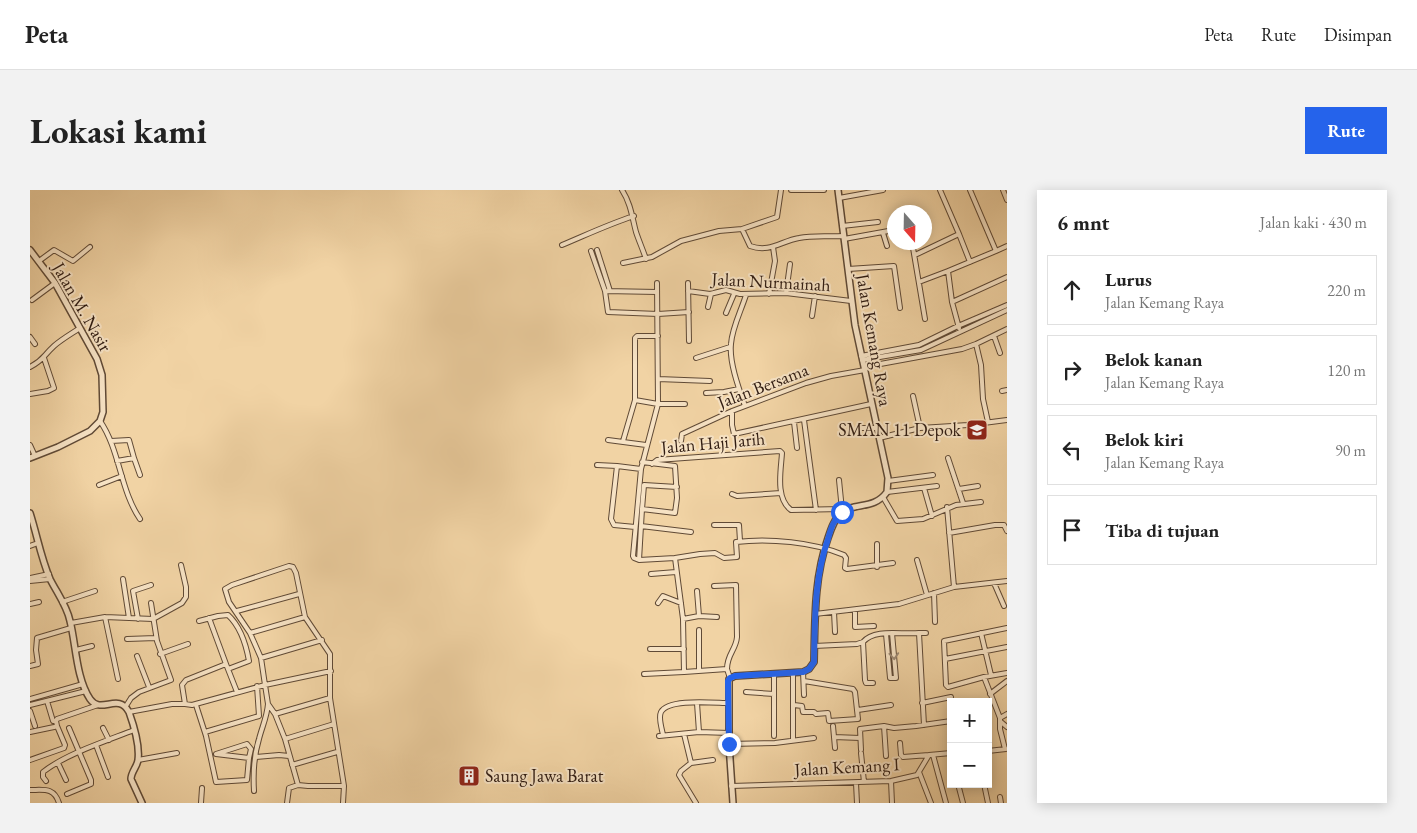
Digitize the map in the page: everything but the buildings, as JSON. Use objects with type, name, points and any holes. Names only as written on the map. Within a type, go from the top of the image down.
[{"type":"street","points":[[622,190],[634,216],[636,231],[646,259]]},
{"type":"street","points":[[623,263],[646,259],[681,241],[719,231],[742,229],[777,217],[781,190]]},
{"type":"street","points":[[791,190],[824,190]]},
{"type":"street","name":"Jalan Kemang Raya","points":[[838,190],[852,301],[871,404],[888,481],[885,495]]},
{"type":"street","points":[[839,198],[883,190]]},
{"type":"street","points":[[940,190],[970,262]]},
{"type":"street","points":[[970,190],[996,251]]},
{"type":"street","points":[[1003,190],[1007,200]]},
{"type":"street","points":[[562,245],[606,225],[634,216]]},
{"type":"street","points":[[842,226],[878,222]]},
{"type":"street","points":[[862,224],[864,236]]},
{"type":"street","points":[[742,229],[750,246],[762,249],[803,237],[864,236],[887,232]]},
{"type":"street","points":[[883,233],[887,246]]},
{"type":"street","points":[[915,255],[959,234]]},
{"type":"street","points":[[919,282],[948,272],[1007,246]]},
{"type":"street","points":[[39,261],[54,250],[74,261],[90,247]]},
{"type":"street","points":[[769,294],[775,261],[774,247]]},
{"type":"street","name":"Jalan M. Nasir","points":[[30,250],[55,283],[94,353],[102,375],[103,412],[100,421]]},
{"type":"street","points":[[597,250],[610,290]]},
{"type":"street","points":[[914,250],[925,319]]},
{"type":"street","points":[[591,251],[605,291],[608,312],[658,314],[689,312]]},
{"type":"street","points":[[786,293],[790,264]]},
{"type":"street","points":[[848,269],[894,266],[900,308]]},
{"type":"street","points":[[948,272],[952,302],[960,332]]},
{"type":"street","points":[[952,302],[1007,277]]},
{"type":"street","points":[[32,300],[55,283]]},
{"type":"street","points":[[657,283],[658,404],[642,462],[632,556],[638,560],[675,558],[707,553],[715,553],[724,558],[737,557],[736,542],[778,542],[824,548],[845,556],[845,568],[847,570],[893,564]]},
{"type":"street","points":[[688,283],[689,341]]},
{"type":"street","name":"Jalan Nurmainah","points":[[688,291],[711,294],[726,290],[734,294],[746,295],[786,293],[852,301]]},
{"type":"street","points":[[605,291],[657,292]]},
{"type":"street","points":[[708,307],[711,294]]},
{"type":"street","points":[[726,312],[734,294]]},
{"type":"street","points":[[745,406],[730,347],[733,332],[746,295]]},
{"type":"street","points":[[812,316],[815,296]]},
{"type":"street","points":[[862,358],[919,345],[1007,305]]},
{"type":"street","points":[[862,358],[920,350],[1007,310]]},
{"type":"street","points":[[30,367],[40,362],[60,341],[80,328]]},
{"type":"street","name":"Jalan Bersama","points":[[681,442],[681,436],[684,433],[732,411],[806,383],[864,368],[962,349],[994,336],[1007,328]]},
{"type":"street","points":[[623,441],[635,400],[635,338],[637,336],[658,336]]},
{"type":"street","points":[[994,336],[1000,353]]},
{"type":"street","points":[[30,337],[34,344]]},
{"type":"street","points":[[976,344],[984,384],[983,400],[988,422]]},
{"type":"street","points":[[919,345],[920,350]]},
{"type":"street","points":[[696,358],[730,347]]},
{"type":"street","points":[[30,394],[54,388],[44,358]]},
{"type":"street","points":[[658,379],[710,381]]},
{"type":"street","points":[[706,393],[724,392],[739,388]]},
{"type":"street","points":[[913,396],[920,428]]},
{"type":"street","points":[[635,400],[658,404],[685,404]]},
{"type":"street","points":[[732,411],[734,434],[871,404]]},
{"type":"street","points":[[804,420],[816,510]]},
{"type":"street","points":[[879,438],[920,428],[949,427],[1007,420]]},
{"type":"street","points":[[30,444],[32,457],[79,437],[100,421],[111,441],[122,476],[140,519]]},
{"type":"street","points":[[794,422],[797,448]]},
{"type":"street","points":[[861,428],[877,428]]},
{"type":"street","points":[[111,441],[129,440],[140,475]]},
{"type":"street","points":[[608,440],[646,444]]},
{"type":"street","name":"Jalan Haji Jarih","points":[[652,464],[657,460],[780,451],[782,453],[781,493]]},
{"type":"street","points":[[117,460],[134,458]]},
{"type":"street","points":[[948,458],[963,503]]},
{"type":"street","points":[[642,462],[675,466],[678,498],[675,513],[642,509]]},
{"type":"street","points":[[597,465],[641,469]]},
{"type":"street","points":[[617,466],[612,523],[614,525],[635,527]]},
{"type":"street","points":[[888,481],[933,475]]},
{"type":"street","points":[[99,485],[122,476]]},
{"type":"street","points":[[730,678],[735,676],[803,672],[809,669],[814,662],[817,581],[824,548],[836,518],[842,510],[839,480]]},
{"type":"street","points":[[638,560],[644,485],[677,487]]},
{"type":"street","points":[[732,494],[737,496],[781,493],[786,506],[792,510],[842,510],[870,505],[885,495],[937,486]]},
{"type":"street","points":[[959,489],[978,486]]},
{"type":"street","points":[[924,488],[932,516]]},
{"type":"street","points":[[885,495],[897,521],[932,516],[947,508],[963,503],[981,502]]},
{"type":"street","points":[[947,508],[954,587]]},
{"type":"street","points":[[30,513],[49,576],[71,625],[83,684],[90,699],[98,705]]},
{"type":"street","points":[[714,525],[738,524],[740,541]]},
{"type":"street","points":[[949,533],[995,524],[1004,525],[1007,531]]},
{"type":"street","points":[[641,526],[691,532]]},
{"type":"street","points":[[30,546],[38,543]]},
{"type":"street","points":[[877,544],[877,567]]},
{"type":"street","points":[[675,558],[683,619],[684,672]]},
{"type":"street","points":[[917,560],[927,595]]},
{"type":"street","points":[[30,666],[38,664],[36,650],[38,638],[71,625],[105,617],[153,619],[170,611],[184,601],[186,581],[180,565]]},
{"type":"street","points":[[254,791],[259,738],[267,715],[268,704],[261,658],[250,633],[224,592],[226,587],[289,566],[293,567],[296,573],[305,617],[330,654],[330,698],[344,786],[343,803]]},
{"type":"street","points":[[651,574],[676,572]]},
{"type":"street","points":[[30,578],[49,576]]},
{"type":"street","points":[[30,581],[49,576]]},
{"type":"street","points":[[123,579],[129,618]]},
{"type":"street","points":[[815,614],[899,604],[954,587],[1007,581]]},
{"type":"street","points":[[994,583],[1004,606]]},
{"type":"street","points":[[138,619],[133,591],[151,585]]},
{"type":"street","points":[[714,586],[736,585],[737,643],[729,654],[727,661],[730,678],[728,681],[729,744],[733,803]]},
{"type":"street","points":[[62,602],[95,591]]},
{"type":"street","points":[[697,591],[699,616]]},
{"type":"street","points":[[934,593],[935,622]]},
{"type":"street","points":[[236,611],[299,594]]},
{"type":"street","points":[[658,603],[663,596],[681,603]]},
{"type":"street","points":[[30,604],[39,602]]},
{"type":"street","points":[[126,706],[134,695],[149,687],[171,680],[160,654],[151,603]]},
{"type":"street","points":[[854,610],[855,627],[874,626]]},
{"type":"street","points":[[834,612],[835,632]]},
{"type":"street","points":[[184,704],[182,685],[186,680],[249,661],[246,646],[237,625],[228,615],[200,621]]},
{"type":"street","points":[[683,619],[699,616],[717,617]]},
{"type":"street","points":[[105,617],[118,679]]},
{"type":"street","points":[[250,633],[305,617]]},
{"type":"street","points":[[209,618],[237,692]]},
{"type":"street","points":[[1007,628],[944,640],[946,686],[1007,673]]},
{"type":"street","points":[[699,630],[699,671]]},
{"type":"street","points":[[814,646],[857,644],[869,637],[886,634],[926,632]]},
{"type":"street","points":[[886,634],[890,678],[896,678],[892,633]]},
{"type":"street","points":[[919,633],[924,725]]},
{"type":"street","points":[[981,633],[991,675]]},
{"type":"street","points":[[127,639],[156,638]]},
{"type":"street","points":[[261,658],[322,640]]},
{"type":"street","points":[[863,642],[865,680],[866,683],[873,683]]},
{"type":"street","points":[[160,654],[188,644]]},
{"type":"street","points":[[76,650],[92,646]]},
{"type":"street","points":[[945,659],[1007,647]]},
{"type":"street","points":[[650,649],[684,649]]},
{"type":"street","points":[[137,656],[149,687]]},
{"type":"street","points":[[644,674],[727,669]]},
{"type":"street","points":[[129,712],[172,704],[196,705],[257,686],[331,671]]},
{"type":"street","points":[[803,672],[804,695]]},
{"type":"street","points":[[793,673],[793,740]]},
{"type":"street","points":[[774,674],[774,736]]},
{"type":"street","points":[[984,677],[1000,720],[1000,728],[1006,749],[992,751]]},
{"type":"street","points":[[794,705],[802,706],[803,712],[828,713],[829,721],[858,719],[853,689],[804,681]]},
{"type":"street","points":[[990,694],[1007,681]]},
{"type":"street","points":[[30,699],[83,684]]},
{"type":"street","points":[[205,732],[259,716],[257,686]]},
{"type":"street","points":[[30,705],[86,691]]},
{"type":"street","points":[[746,692],[774,694]]},
{"type":"street","points":[[922,703],[951,697]]},
{"type":"street","points":[[275,714],[330,698]]},
{"type":"street","points":[[47,701],[53,721]]},
{"type":"street","points":[[30,760],[64,748],[65,745],[57,726],[57,719],[98,705],[118,703],[126,706],[134,730],[138,760],[131,779],[142,803]]},
{"type":"street","points":[[697,703],[699,732]]},
{"type":"street","points":[[729,703],[674,704],[664,708],[660,716],[661,736],[699,732],[729,733]]},
{"type":"street","points":[[268,704],[275,714],[285,739],[298,785]]},
{"type":"street","points":[[196,705],[213,755],[216,782],[247,780],[251,749],[246,744],[213,755]]},
{"type":"street","points":[[858,710],[892,705]]},
{"type":"street","points":[[30,711],[35,726]]},
{"type":"street","points":[[1000,720],[1007,714]]},
{"type":"street","points":[[1000,720],[1007,727]]},
{"type":"street","points":[[864,782],[860,730],[884,726],[899,728],[947,721]]},
{"type":"street","points":[[285,739],[334,724]]},
{"type":"street","points":[[30,732],[57,726]]},
{"type":"street","points":[[833,726],[835,748]]},
{"type":"street","points":[[884,726],[886,756]]},
{"type":"street","points":[[66,794],[90,784],[91,780],[69,728]]},
{"type":"street","points":[[103,728],[109,740]]},
{"type":"street","points":[[46,782],[43,772],[58,763],[134,730]]},
{"type":"street","points":[[684,734],[692,763]]},
{"type":"street","points":[[834,737],[860,738]]},
{"type":"street","points":[[729,744],[775,743],[814,738]]},
{"type":"street","points":[[900,742],[901,755],[903,757],[947,755]]},
{"type":"street","points":[[96,745],[108,777]]},
{"type":"street","points":[[292,765],[338,752]]},
{"type":"street","points":[[138,760],[177,753]]},
{"type":"street","points":[[213,755],[249,758]]},
{"type":"street","points":[[931,755],[946,803]]},
{"type":"street","name":"Jalan Kemang I","points":[[732,786],[817,782],[856,783],[912,778],[920,772],[931,755]]},
{"type":"street","points":[[256,757],[289,756]]},
{"type":"street","points":[[696,803],[679,775],[681,770],[692,763],[713,760]]},
{"type":"street","points":[[58,763],[66,780]]},
{"type":"street","points":[[920,772],[931,803]]},
{"type":"street","points":[[891,781],[892,803]]},
{"type":"street","points":[[856,783],[856,803]]},
{"type":"street","points":[[287,803],[288,789],[298,785],[344,786]]},
{"type":"street","points":[[201,803],[202,788]]},
{"type":"street","points":[[959,788],[963,803]]},
{"type":"street","points":[[985,788],[988,803]]},
{"type":"street","points":[[30,790],[52,792],[56,795],[59,803]]},
{"type":"street","points":[[1000,796],[1002,803]]},
{"type":"place","name":"SMAN 11 Depok","points":[[977,430]]},
{"type":"place","name":"Saung Jawa Barat","points":[[469,776]]},
{"type":"route","points":[[729,744],[728,681],[732,676],[803,672],[809,669],[814,662],[816,595],[819,568],[831,529],[836,518],[842,512]]}]
